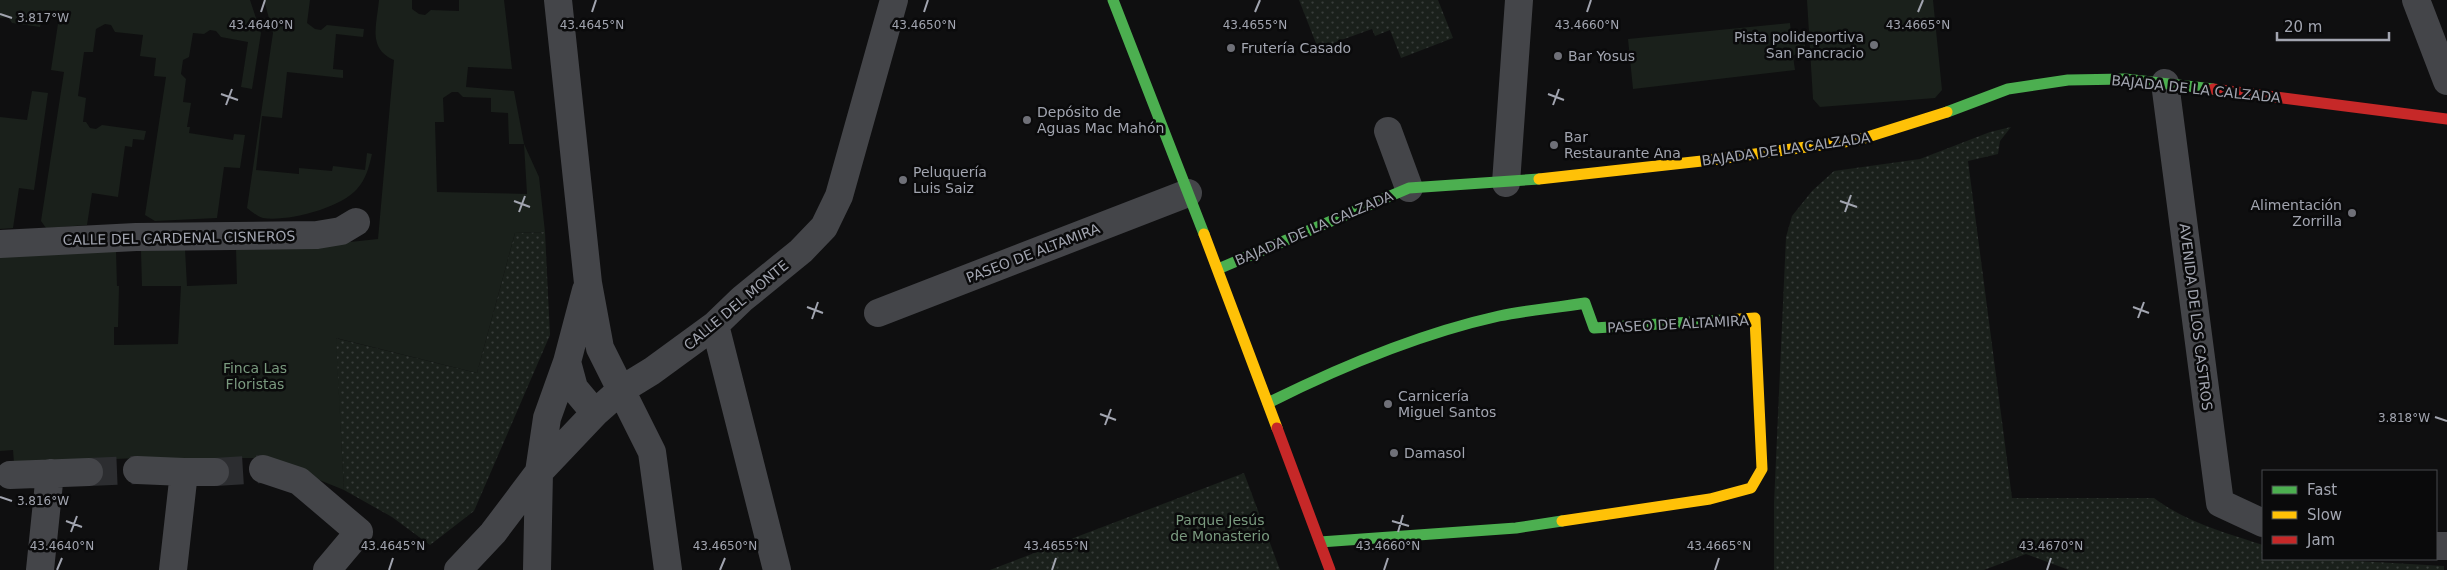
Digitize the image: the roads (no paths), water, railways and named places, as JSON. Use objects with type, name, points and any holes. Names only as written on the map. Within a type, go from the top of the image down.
[{"type":"street","points":[[558,0],[588,283],[600,348],[637,418],[652,452],[668,570]]},
{"type":"street","name":"CALLE DEL MONTE","points":[[458,570],[493,533],[539,472],[595,413],[621,390],[652,371],[715,325],[742,299],[801,251],[824,227],[839,196],[894,0]]},
{"type":"street","points":[[1113,0],[1218,269],[1330,570]]},
{"type":"street","points":[[1506,183],[1519,0]]},
{"type":"street","points":[[2416,0],[2447,81]]},
{"type":"street","name":"BAJADA DE LA CALZADA","points":[[1218,269],[1409,188],[1506,183],[1711,160],[1858,140],[1929,119],[2008,89],[2068,80],[2125,79],[2166,83],[2447,119]]},
{"type":"street","name":"AVENIDA DE LOS CASTROS","points":[[2166,83],[2220,503],[2262,524]]},
{"type":"street","name":"BAJADA DE LA CALZADA","points":[[1388,131],[1409,188]]},
{"type":"street","name":"PASEO DE ALTAMIRA","points":[[878,313],[1188,193]]},
{"type":"street","name":"CALLE DEL CARDENAL CISNEROS","points":[[0,244],[136,236],[317,235],[341,231],[356,222]]},
{"type":"street","points":[[537,570],[539,472],[547,418],[567,362],[588,283]]},
{"type":"street","name":"PASEO DE ALTAMIRA","points":[[1268,403],[1304,384],[1413,341],[1499,316],[1585,303],[1594,328],[1755,318],[1762,470],[1751,488],[1710,499],[1516,528],[1320,542]]},
{"type":"street","points":[[715,325],[777,570]]},
{"type":"street","points":[[567,362],[574,388],[595,413]]},
{"type":"street","points":[[263,469],[299,481],[359,532],[327,570]]},
{"type":"street","points":[[137,470],[215,472]]},
{"type":"street","points":[[10,475],[89,472]]},
{"type":"street","points":[[173,570],[184,472]]},
{"type":"street","points":[[40,570],[50,473]]},
{"type":"tunnel","points":[[215,472],[263,469]]},
{"type":"tunnel","points":[[89,472],[137,470]]},
{"type":"place","name":"Pista polideportiva San Pancracio","points":[[1874,45]]},
{"type":"place","name":"Frutería Casado","points":[[1231,48]]},
{"type":"place","name":"Bar Yosus","points":[[1558,56]]},
{"type":"place","name":"Depósito de Aguas Mac Mahón","points":[[1027,120]]},
{"type":"place","name":"Bar Restaurante Ana","points":[[1554,145]]},
{"type":"place","name":"Peluquería Luis Saiz","points":[[903,180]]},
{"type":"place","name":"Alimentación Zorrilla","points":[[2352,213]]},
{"type":"place","name":"Carnicería Miguel Santos","points":[[1388,404]]},
{"type":"place","name":"Damasol","points":[[1394,453]]},
{"type":"park label","name":"Finca Las Floristas","points":[[255,376]]},
{"type":"park label","name":"Parque Jesús de Monasterio","points":[[1220,528]]}]
